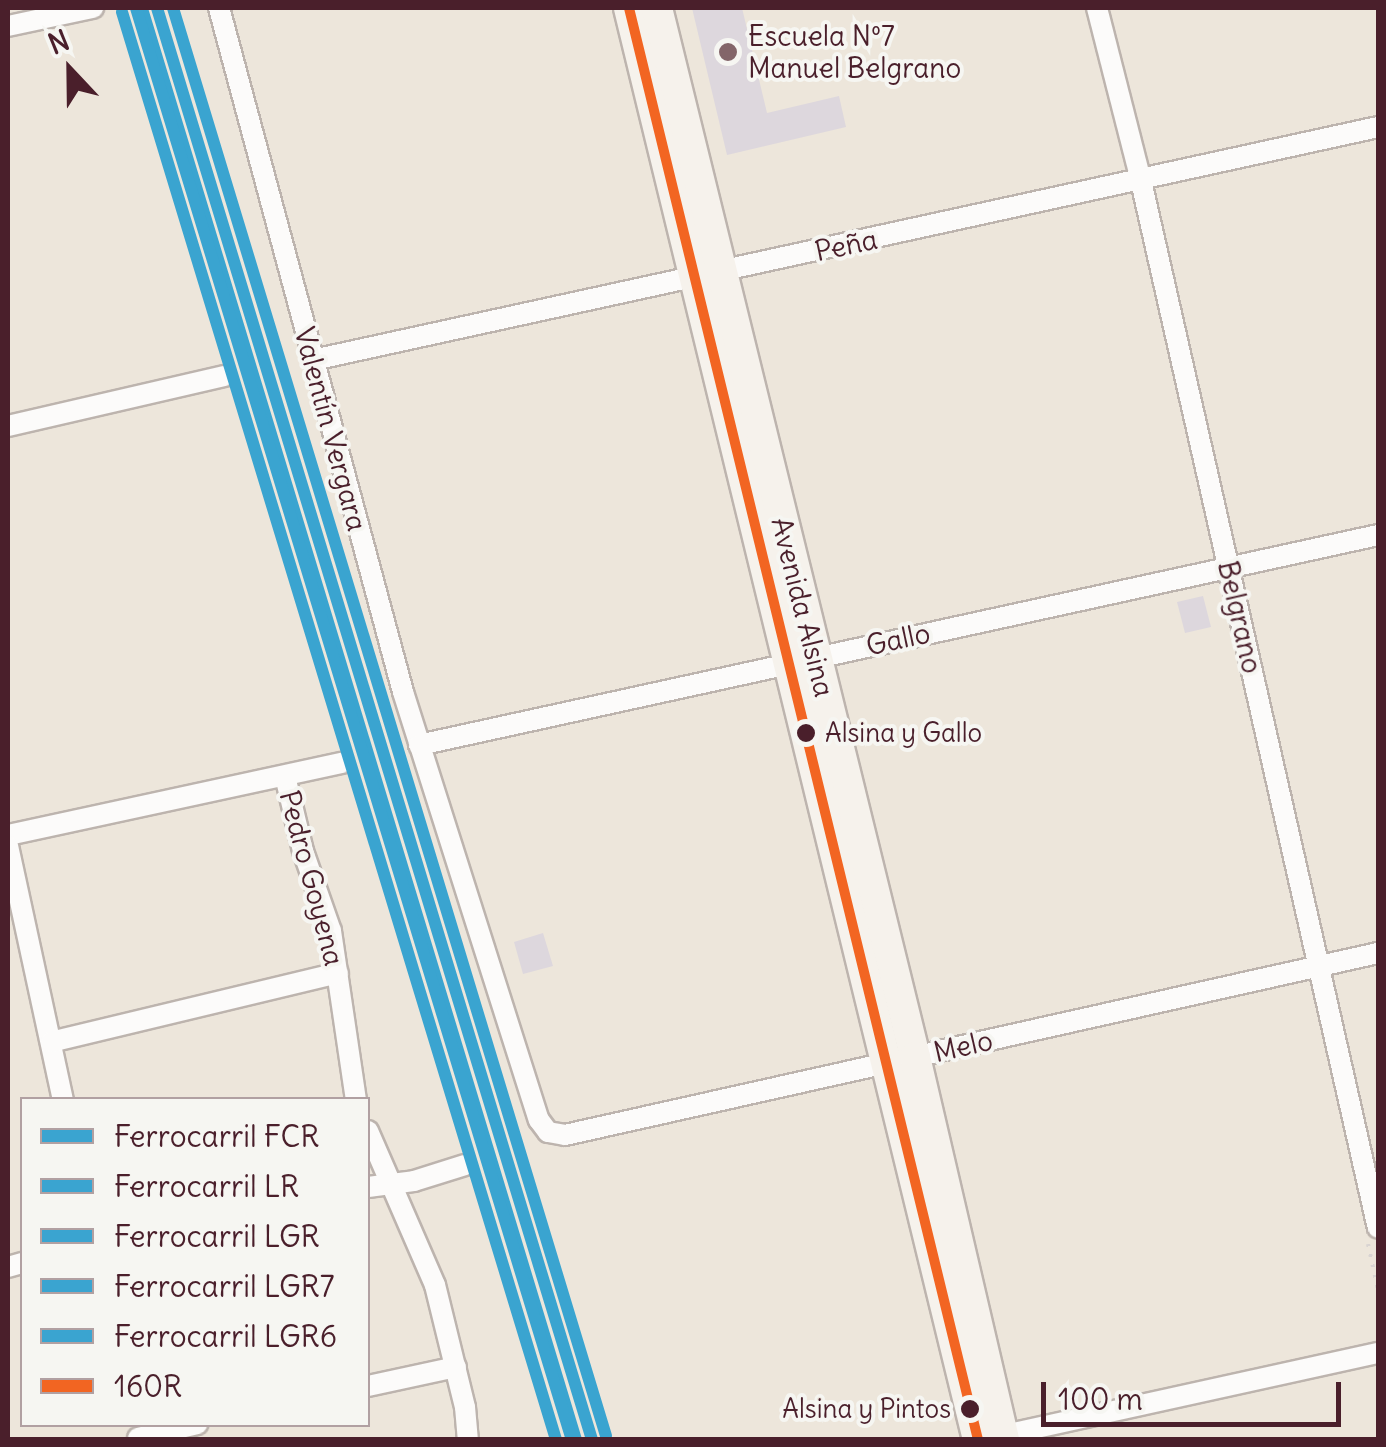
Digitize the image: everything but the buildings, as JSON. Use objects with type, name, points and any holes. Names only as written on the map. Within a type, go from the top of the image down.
[{"type":"main road","name":"Avenida Alsina","points":[[629,8],[706,275],[993,1438]]},
{"type":"main road","name":"Avenida Alsina","points":[[656,8],[706,275]]},
{"type":"street","points":[[8,26],[93,8]]},
{"type":"street","name":"Valentín Vergara","points":[[219,8],[418,745],[539,1120],[548,1132]]},
{"type":"street","name":"Belgrano","points":[[1097,8],[1142,181],[1378,1228]]},
{"type":"street","name":"Peña","points":[[312,360],[1378,127]]},
{"type":"street","points":[[8,426],[224,376]]},
{"type":"street","name":"Gallo","points":[[418,745],[1378,535]]},
{"type":"street","points":[[8,836],[342,763]]},
{"type":"street","name":"Pedro Goyena","points":[[285,776],[303,850],[331,930],[356,1097]]},
{"type":"street","points":[[8,846],[63,1097]]},
{"type":"street","name":"Melo","points":[[548,1132],[565,1135],[1378,953]]},
{"type":"street","points":[[51,1042],[338,973]]},
{"type":"street","points":[[370,1136],[435,1285],[456,1367],[468,1440]]},
{"type":"street","points":[[370,1186],[465,1165]]},
{"type":"street","points":[[993,1438],[1378,1353]]},
{"type":"street","points":[[370,1386],[456,1367]]},
{"type":"street","points":[[137,1434],[179,1427]]},
{"type":"rail line","name":"LGR7","points":[[136,8],[572,1440]]},
{"type":"rail line","name":"FCR","points":[[157,8],[592,1440]]},
{"type":"rail line","name":"LGR","points":[[173,8],[606,1436]]},
{"type":"rail line","name":"LGR6","points":[[122,12],[556,1440]]},
{"type":"rail line","name":"LR","points":[[143,12],[576,1440]]},
{"type":"transit line","name":"160R","points":[[629,8],[978,1440]]},
{"type":"place","name":"Escuela Nº7 Manuel Belgrano","points":[[728,52]]},
{"type":"place","name":"Alsina y Gallo","points":[[806,733]]},
{"type":"place","name":"Alsina y Pintos","points":[[970,1409]]}]
